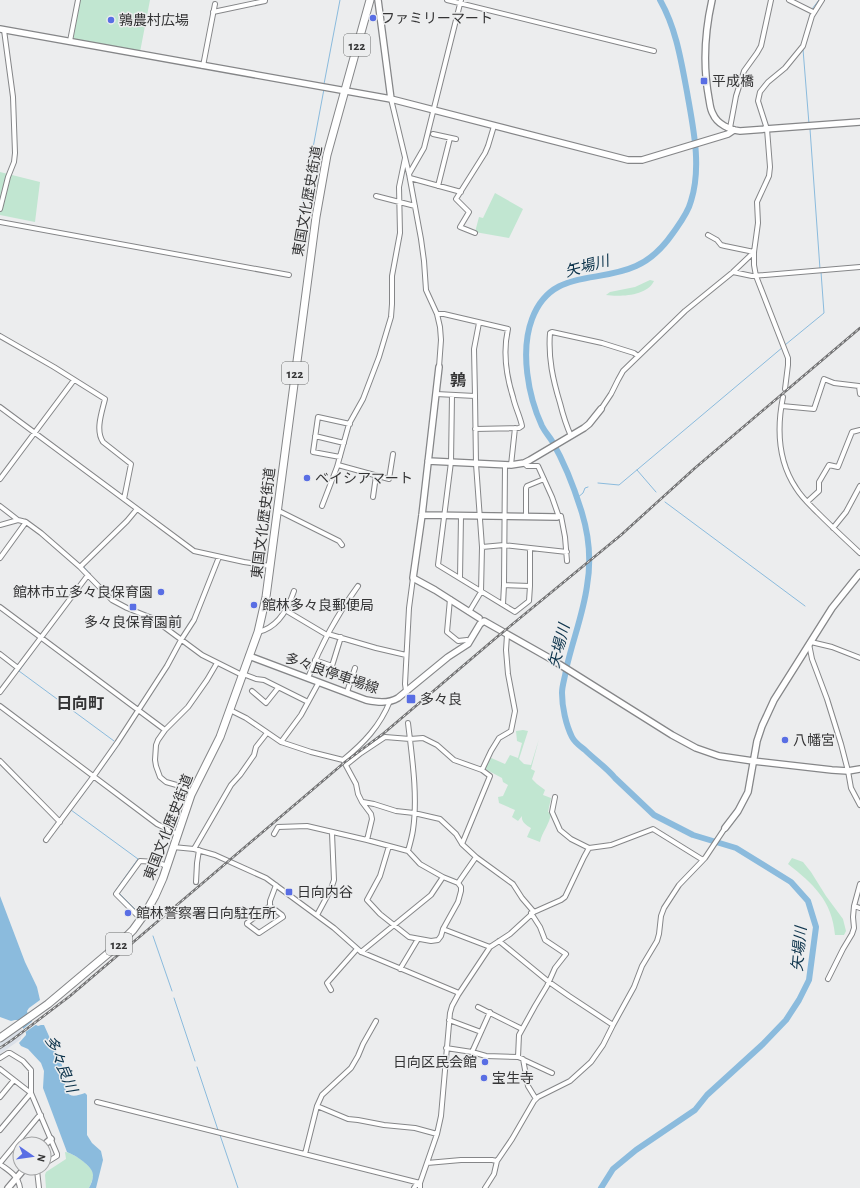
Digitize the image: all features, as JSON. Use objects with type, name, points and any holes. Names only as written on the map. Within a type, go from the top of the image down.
[{"type":"highway","name":"東国文化歴史街道","points":[[0,1038],[31,1016],[87,972],[118,945],[133,930],[141,919],[155,896],[167,866],[192,792],[219,742],[243,675],[258,632],[271,566],[291,400],[316,217],[327,155],[370,0]]},
{"type":"street","points":[[70,41],[78,0]]},
{"type":"street","points":[[213,12],[265,0]]},
{"type":"street","points":[[378,0],[390,99],[415,206],[424,261],[426,290],[440,327],[441,340],[422,515],[409,608],[406,655],[406,691]]},
{"type":"street","points":[[446,0],[460,2],[654,51]]},
{"type":"street","points":[[712,0],[706,47],[706,80],[713,115],[721,124],[732,129],[746,131],[860,122]]},
{"type":"street","points":[[0,209],[8,177],[14,162],[15,153],[13,97],[2,29],[390,99],[628,160],[642,160],[728,134],[732,129],[736,96],[744,71],[761,46],[771,0]]},
{"type":"street","points":[[789,0],[814,12]]},
{"type":"street","points":[[784,388],[788,358],[756,276],[754,264],[758,223],[757,202],[770,172],[766,129],[758,101],[760,92],[768,82],[785,68],[803,46],[814,12],[822,0]]},
{"type":"street","points":[[409,176],[424,148],[460,2]]},
{"type":"street","points":[[203,66],[215,4]]},
{"type":"street","points":[[475,233],[460,228],[469,212],[457,200],[485,153],[494,126]]},
{"type":"street","points":[[433,134],[456,139]]},
{"type":"street","points":[[438,186],[450,138]]},
{"type":"street","points":[[322,506],[338,465],[350,424],[363,399],[379,357],[391,317],[392,276],[400,233],[399,187],[405,158]]},
{"type":"street","points":[[409,176],[461,192]]},
{"type":"street","points":[[376,196],[415,206]]},
{"type":"street","points":[[0,222],[289,275]]},
{"type":"street","points":[[708,235],[718,240],[721,245],[754,252]]},
{"type":"street","points":[[428,461],[508,465],[524,463],[570,437],[589,424],[601,410],[620,375],[638,356],[684,311],[733,272],[754,252]]},
{"type":"street","points":[[733,272],[756,276],[860,267]]},
{"type":"street","points":[[436,314],[444,314],[508,329],[505,347],[506,365],[512,395],[522,426],[515,428],[475,429]]},
{"type":"street","points":[[469,612],[481,592],[482,547],[476,464],[474,349],[479,323]]},
{"type":"street","points":[[570,437],[551,370],[550,333],[552,332],[602,343],[634,353],[638,356]]},
{"type":"street","points":[[0,336],[54,367],[105,399],[99,429],[100,438],[131,464],[124,499]]},
{"type":"street","points":[[0,479],[74,380]]},
{"type":"street","points":[[782,406],[814,409],[824,380],[834,383],[859,385],[860,394]]},
{"type":"street","points":[[436,394],[475,396]]},
{"type":"street","points":[[452,395],[450,462],[438,565],[514,612],[529,601],[530,548]]},
{"type":"street","points":[[783,397],[780,428],[784,462],[796,488],[807,502],[860,553]]},
{"type":"street","points":[[0,407],[194,551],[271,566]]},
{"type":"street","points":[[340,457],[313,452],[318,417],[350,424]]},
{"type":"street","points":[[503,604],[504,516],[508,465],[515,428]]},
{"type":"street","points":[[807,502],[819,490],[819,482],[829,465],[838,467],[852,432],[860,430]]},
{"type":"street","points":[[315,436],[344,443]]},
{"type":"street","points":[[338,465],[389,479],[393,454]]},
{"type":"street","points":[[524,463],[527,466],[538,466],[558,517]]},
{"type":"street","points":[[373,497],[376,476]]},
{"type":"street","points":[[526,517],[526,488],[527,486],[544,479]]},
{"type":"street","points":[[833,528],[846,512],[860,486]]},
{"type":"street","points":[[0,506],[18,520],[26,522],[40,533],[88,575],[112,600],[152,618],[202,655],[217,663],[243,675],[264,680],[308,702]]},
{"type":"street","points":[[80,568],[137,509]]},
{"type":"street","points":[[278,512],[315,528],[342,544]]},
{"type":"street","points":[[422,515],[526,517],[561,516],[564,527],[567,561]]},
{"type":"street","points":[[460,578],[461,516]]},
{"type":"street","points":[[0,525],[18,520]]},
{"type":"street","points":[[0,558],[26,522]]},
{"type":"street","points":[[482,547],[504,545],[567,552]]},
{"type":"street","points":[[46,840],[93,777],[167,666],[194,620],[219,557]]},
{"type":"street","points":[[486,1188],[494,1174],[497,1161],[512,1140],[536,1099],[567,1083],[591,1062],[603,1045],[612,1025],[631,994],[642,966],[657,942],[661,916],[664,908],[679,885],[704,859],[738,811],[748,792],[759,732],[774,700],[832,608],[860,573]]},
{"type":"street","points":[[0,692],[88,575]]},
{"type":"street","points":[[413,578],[450,599],[479,618]]},
{"type":"street","points":[[504,585],[530,586]]},
{"type":"street","points":[[308,678],[315,660],[340,611],[358,586]]},
{"type":"street","points":[[258,632],[271,627],[279,619],[294,591]]},
{"type":"street","points":[[450,599],[447,632],[458,641],[467,640],[470,643],[480,624],[484,621],[554,661],[692,746],[719,756],[753,761],[821,770],[848,771],[860,769]]},
{"type":"street","points":[[0,607],[165,730]]},
{"type":"street","points":[[285,610],[327,635],[341,637],[376,648],[406,655]]},
{"type":"street","points":[[482,770],[499,738],[511,731],[515,713],[508,674],[506,650],[507,635]]},
{"type":"street","points":[[315,660],[332,666],[341,637]]},
{"type":"street","name":"多々良停車場線","points":[[249,656],[371,701],[390,701],[398,698],[448,657],[470,643]]},
{"type":"street","points":[[810,643],[832,647],[860,658]]},
{"type":"street","points":[[810,643],[812,659],[827,699],[841,744],[851,788],[860,805]]},
{"type":"street","points":[[0,654],[18,668]]},
{"type":"street","points":[[192,792],[180,786],[166,782],[160,777],[155,760],[156,745],[165,730],[188,707],[217,663]]},
{"type":"street","points":[[347,692],[355,668]]},
{"type":"street","points":[[281,742],[301,715],[319,682]]},
{"type":"street","points":[[252,691],[266,703],[278,688]]},
{"type":"street","points":[[344,760],[370,735],[382,719],[390,701]]},
{"type":"street","points":[[0,706],[161,827],[177,834]]},
{"type":"street","points":[[230,710],[246,718],[281,742],[311,752],[344,760]]},
{"type":"street","points":[[408,724],[413,775],[414,813],[413,829],[408,851]]},
{"type":"street","points":[[196,882],[196,849],[231,785],[240,775],[254,754],[256,747],[267,733]]},
{"type":"street","points":[[346,765],[385,737],[410,739],[423,738],[437,745],[454,760],[482,770],[490,776],[462,844]]},
{"type":"street","points":[[344,760],[356,784],[358,794],[371,814],[372,819],[367,840]]},
{"type":"street","points":[[0,761],[60,822]]},
{"type":"street","points":[[555,796],[552,812],[560,830],[571,839],[589,848],[611,845],[653,829],[704,859]]},
{"type":"street","points":[[362,802],[396,811],[414,813],[440,819],[456,834],[462,844],[476,857],[513,884],[533,912],[545,940],[566,954],[555,968],[547,986],[519,1035],[518,1057]]},
{"type":"street","points":[[274,834],[278,827],[307,826],[367,840],[408,851],[420,864],[443,877],[458,883],[462,891],[458,902],[438,940],[431,941],[408,937],[380,914],[368,900],[380,876],[389,846]]},
{"type":"street","points":[[317,915],[331,890],[334,880],[332,833]]},
{"type":"street","points":[[173,847],[196,849],[229,860],[266,878],[334,928],[359,951],[459,993]]},
{"type":"street","points":[[414,1188],[420,1185],[437,1134],[441,1116],[446,1048],[452,1006],[459,993],[490,948],[510,934],[533,912],[565,897],[589,848]]},
{"type":"street","points":[[458,883],[476,857]]},
{"type":"street","points":[[141,919],[116,894],[140,861],[156,862],[167,866]]},
{"type":"street","points":[[331,990],[327,983],[359,951],[431,895],[443,877]]},
{"type":"street","points":[[828,979],[852,934],[854,928],[854,906],[860,884]]},
{"type":"street","points":[[270,906],[270,901],[276,885]]},
{"type":"street","points":[[270,906],[283,917],[259,933],[247,924],[247,923],[270,906]]},
{"type":"street","points":[[854,906],[860,908]]},
{"type":"street","points":[[444,929],[490,948]]},
{"type":"street","points":[[400,969],[418,939]]},
{"type":"street","points":[[499,941],[549,982],[612,1025]]},
{"type":"street","points":[[478,1007],[522,1029]]},
{"type":"street","points":[[472,1052],[490,1012]]},
{"type":"street","points":[[449,1020],[481,1032]]},
{"type":"street","points":[[305,1154],[317,1106],[322,1095],[351,1068],[376,1021]]},
{"type":"street","points":[[446,1048],[486,1056],[518,1057],[552,1073]]},
{"type":"street","points":[[0,1058],[10,1053],[23,1061],[30,1068],[32,1073],[31,1093],[49,1136]]},
{"type":"street","points":[[524,1060],[528,1086],[536,1099]]},
{"type":"street","points":[[0,1068],[31,1093]]},
{"type":"street","points":[[0,1097],[14,1080]]},
{"type":"street","points":[[0,1130],[31,1093]]},
{"type":"street","points":[[97,1102],[305,1154],[420,1185]]},
{"type":"street","points":[[317,1106],[348,1119],[414,1128],[437,1134]]},
{"type":"street","points":[[20,1188],[17,1177],[0,1163],[41,1115]]},
{"type":"street","points":[[52,1143],[57,1156],[52,1159]]},
{"type":"street","points":[[427,1163],[443,1163],[461,1160],[497,1161]]},
{"type":"street","points":[[38,1176],[39,1188]]},
{"type":"street","points":[[8,1188],[17,1177]]},
{"type":"shaded area","points":[[21,1028],[24,1034],[21,1039],[0,1054],[0,1042]]},
{"type":"green space","name":"鶉農村広場","points":[[80,0],[150,0],[140,52],[73,40]]},
{"type":"green space","points":[[0,172],[40,182],[35,222],[0,215]]},
{"type":"green space","points":[[495,193],[523,209],[509,238],[475,232],[479,217],[483,218]]},
{"type":"green space","points":[[650,280],[654,281],[651,286],[639,293],[618,296],[606,295],[610,292],[635,287]]},
{"type":"green space","points":[[516,731],[528,731],[519,759],[524,764],[531,765],[539,739],[531,769],[535,771],[532,779],[545,790],[543,795],[551,798],[548,812],[551,813],[550,817],[540,842],[527,837],[531,828],[523,822],[522,816],[518,821],[512,817],[515,810],[499,803],[498,797],[503,796],[508,785],[503,782],[502,778],[485,768],[489,757],[505,764],[510,755],[518,758],[522,743],[517,741]]},
{"type":"green space","points":[[792,858],[803,862],[843,919],[846,931],[844,935],[835,935],[830,912],[825,902],[813,886],[788,864]]},
{"type":"green space","points":[[65,1152],[72,1154],[88,1166],[93,1173],[89,1188],[46,1188],[45,1176],[52,1176],[52,1168],[66,1159]]},
{"type":"water","name":"多々良川","points":[[0,896],[25,962],[37,987],[40,1000],[29,1008],[27,1011],[28,1016],[36,1025],[44,1025],[62,1065],[66,1091],[72,1096],[85,1093],[87,1095],[87,1135],[92,1143],[101,1151],[103,1160],[96,1188],[89,1188],[93,1177],[90,1168],[79,1158],[67,1152],[43,1088],[44,1071],[41,1063],[28,1049],[21,1046],[19,1043],[26,1033],[18,1020],[11,1021],[0,1017]]},
{"type":"pier","points":[[34,1020],[37,1024],[24,1033],[22,1030]]},
{"type":"waterway","points":[[324,84],[340,0]]},
{"type":"waterway","name":"矢場川","points":[[601,1188],[613,1169],[636,1150],[695,1110],[707,1095],[763,1044],[786,1020],[799,1000],[809,980],[816,927],[808,901],[791,882],[736,848],[693,835],[654,815],[575,741],[568,727],[564,710],[562,698],[563,684],[587,586],[589,568],[588,540],[582,513],[573,486],[552,441],[542,426],[533,401],[527,373],[526,359],[528,332],[532,319],[540,303],[551,292],[576,280],[621,271],[636,266],[647,260],[662,247],[684,218],[690,205],[696,174],[694,133],[677,44],[666,11],[660,0]]},
{"type":"waterway","points":[[812,9],[819,0]]},
{"type":"waterway","points":[[808,23],[811,12]]},
{"type":"waterway","points":[[803,49],[809,124]]},
{"type":"waterway","points":[[295,244],[324,89]]},
{"type":"waterway","points":[[810,129],[820,269]]},
{"type":"waterway","points":[[785,345],[824,313],[821,272]]},
{"type":"waterway","points":[[598,483],[619,485],[783,347]]},
{"type":"waterway","points":[[637,470],[656,492]]},
{"type":"waterway","points":[[577,498],[583,493],[585,488],[588,487]]},
{"type":"waterway","points":[[665,502],[805,606]]},
{"type":"waterway","points":[[84,567],[90,574]]},
{"type":"waterway","points":[[39,643],[19,671],[114,741]]},
{"type":"waterway","points":[[97,775],[117,747]]},
{"type":"waterway","points":[[78,801],[93,780]]},
{"type":"waterway","points":[[71,810],[138,859],[116,890]]},
{"type":"waterway","points":[[119,893],[139,913]]},
{"type":"waterway","points":[[153,936],[172,991]]},
{"type":"waterway","points":[[174,998],[195,1061]]},
{"type":"waterway","points":[[197,1067],[218,1130]]},
{"type":"waterway","points":[[220,1135],[238,1188]]},
{"type":"railway","points":[[0,1048],[70,996],[345,762],[384,733],[497,637],[621,535],[695,468],[860,328]]},
{"type":"place","name":"ファミリーマート","points":[[373,18]]},
{"type":"place","name":"鶉農村広場","points":[[111,20]]},
{"type":"place","name":"平成橋","points":[[704,81]]},
{"type":"place","name":"ベイシアマート","points":[[307,478]]},
{"type":"place","name":"館林市立多々良保育園","points":[[161,592]]},
{"type":"place","name":"館林多々良郵便局","points":[[254,605]]},
{"type":"place","name":"多々良保育園前","points":[[133,607]]},
{"type":"place","name":"多々良","points":[[411,699]]},
{"type":"place","name":"八幡宮","points":[[785,740]]},
{"type":"place","name":"日向内谷","points":[[289,892]]},
{"type":"place","name":"館林警察署日向駐在所","points":[[128,913]]},
{"type":"place","name":"日向区民会館","points":[[485,1062]]},
{"type":"place","name":"宝生寺","points":[[484,1078]]},
{"type":"district","name":"鶉","points":[[458,380]]},
{"type":"district","name":"日向町","points":[[80,703]]}]
